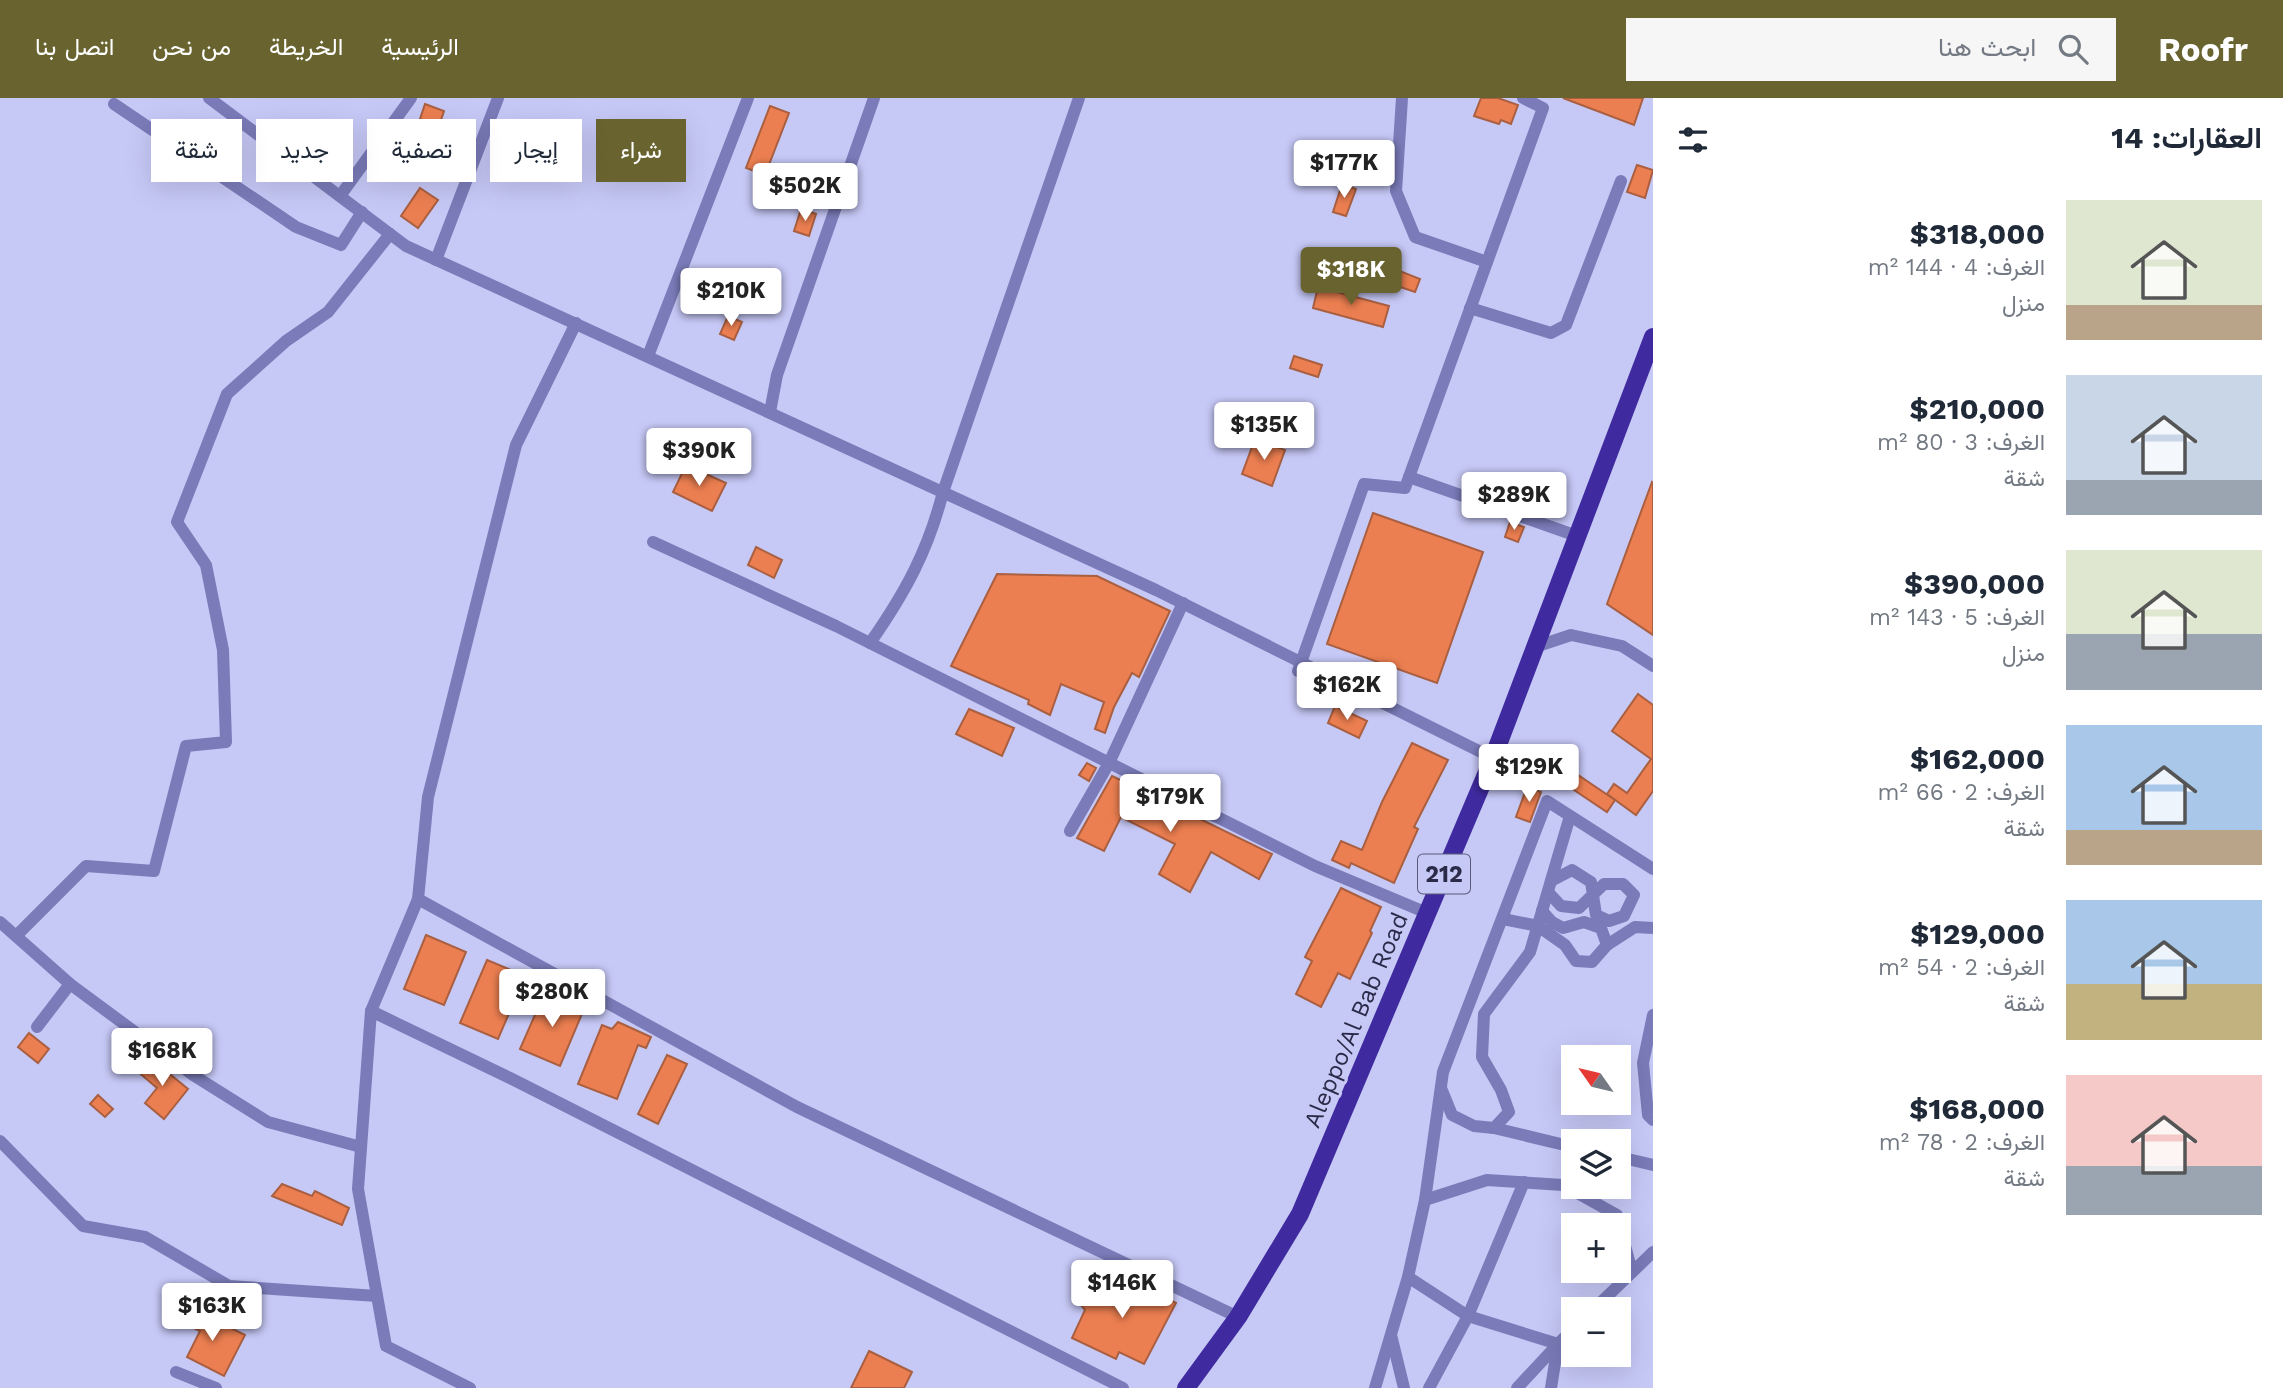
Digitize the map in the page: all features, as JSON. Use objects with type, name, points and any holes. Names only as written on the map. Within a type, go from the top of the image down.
[{"type":"main road","name":"Aleppo/Al Bab Road","points":[[1186,1388],[1238,1317],[1300,1214],[1493,758],[1653,337]]},
{"type":"street","points":[[209,98],[406,246],[1183,603],[1299,667],[1493,758]]},
{"type":"street","points":[[340,195],[411,98]]},
{"type":"street","points":[[436,260],[498,98]]},
{"type":"street","points":[[648,356],[748,98]]},
{"type":"street","points":[[770,412],[777,375],[874,98]]},
{"type":"street","points":[[870,643],[900,600],[933,530],[943,492],[1079,98]]},
{"type":"street","points":[[1402,98],[1396,191],[1415,237],[1487,262]]},
{"type":"street","points":[[1299,667],[1364,484],[1405,488],[1543,108],[1523,98]]},
{"type":"street","points":[[114,104],[296,227],[341,245],[362,212]]},
{"type":"street","points":[[1470,308],[1551,333],[1566,325],[1621,181]]},
{"type":"street","points":[[16,936],[86,866],[154,871],[186,746],[226,742],[223,650],[206,565],[177,522],[227,394],[286,341],[328,312],[390,234]]},
{"type":"street","points":[[470,1388],[386,1346],[358,1189],[371,1011],[418,899],[428,797],[516,444],[576,323]]},
{"type":"street","points":[[1409,477],[1577,536]]},
{"type":"street","points":[[653,542],[870,643],[1315,866],[1427,914]]},
{"type":"street","points":[[1070,831],[1109,763],[1183,603]]},
{"type":"street","points":[[1535,647],[1571,635],[1622,646],[1653,666]]},
{"type":"street","points":[[1375,1388],[1408,1276],[1425,1200],[1443,1072],[1548,801],[1653,869]]},
{"type":"street","points":[[1494,1128],[1509,1112],[1501,1090],[1482,1057],[1484,1014],[1530,952],[1570,816]]},
{"type":"street","points":[[1573,870],[1591,882],[1591,896],[1579,908],[1561,906],[1549,886],[1573,870]]},
{"type":"street","points":[[418,899],[797,1107],[1238,1317]]},
{"type":"street","points":[[1542,911],[1552,922],[1563,928],[1584,922],[1601,928],[1607,945]]},
{"type":"street","points":[[1503,919],[1538,926],[1565,945],[1576,961],[1592,962],[1607,945],[1635,927],[1653,928]]},
{"type":"street","points":[[0,922],[70,984],[192,1074],[268,1122],[361,1147]]},
{"type":"street","points":[[37,1027],[70,984]]},
{"type":"street","points":[[371,1011],[523,1084],[1123,1388]]},
{"type":"street","points":[[1653,1015],[1643,1063],[1648,1115],[1653,1120]]},
{"type":"street","points":[[1441,1088],[1452,1115],[1474,1125],[1561,1144]]},
{"type":"street","points":[[0,1141],[83,1226],[145,1237],[229,1286],[377,1296]]},
{"type":"street","points":[[1631,1160],[1653,1165]]},
{"type":"street","points":[[1425,1200],[1486,1180],[1563,1185],[1617,1215],[1632,1272]]},
{"type":"street","points":[[1429,1388],[1468,1316],[1524,1182]]},
{"type":"street","points":[[1606,1297],[1653,1252]]},
{"type":"street","points":[[1408,1276],[1468,1316],[1558,1344]]},
{"type":"street","points":[[1391,1335],[1404,1388]]},
{"type":"street","points":[[1517,1388],[1561,1341]]},
{"type":"street","points":[[1551,1388],[1558,1344]]},
{"type":"street","points":[[176,1372],[216,1388]]},
{"type":"building","points":[[1481,98],[1498,98],[1518,105],[1511,124],[1501,120],[1499,124],[1474,116]]},
{"type":"building","points":[[1563,98],[1643,98],[1634,125]]},
{"type":"building","points":[[425,104],[444,111],[441,119],[420,119]]},
{"type":"building","points":[[770,106],[789,113],[765,175],[746,168]]},
{"type":"building","points":[[1637,165],[1653,170],[1645,198],[1627,192]]},
{"type":"building","points":[[1342,184],[1356,189],[1346,216],[1333,212]]},
{"type":"building","points":[[420,188],[438,200],[418,228],[401,216]]},
{"type":"building","points":[[801,209],[816,214],[809,236],[794,231]]},
{"type":"building","points":[[1360,257],[1398,268],[1397,270],[1420,279],[1415,292],[1356,272]]},
{"type":"building","points":[[1318,287],[1389,306],[1383,327],[1313,308]]},
{"type":"building","points":[[728,316],[742,322],[734,340],[720,334]]},
{"type":"building","points":[[1294,356],[1322,365],[1318,377],[1290,368]]},
{"type":"building","points":[[1255,439],[1285,450],[1272,486],[1242,474]]},
{"type":"building","points":[[686,465],[726,483],[712,511],[673,492]]},
{"type":"building","points":[[1653,483],[1653,635],[1607,604]]},
{"type":"building","points":[[1373,513],[1483,552],[1437,683],[1327,644]]},
{"type":"building","points":[[1510,522],[1524,527],[1518,542],[1505,537]]},
{"type":"building","points":[[756,547],[782,560],[774,578],[748,565]]},
{"type":"building","points":[[997,574],[1097,576],[1170,611],[1139,677],[1132,673],[1114,707],[1105,733],[1095,729],[1104,702],[1061,684],[1050,715],[1028,704],[1029,700],[951,666]]},
{"type":"building","points":[[1638,694],[1653,705],[1653,791],[1636,815],[1607,794],[1614,784],[1627,793],[1651,759],[1612,731]]},
{"type":"building","points":[[1335,706],[1367,721],[1359,738],[1328,723]]},
{"type":"building","points":[[969,709],[1014,728],[1002,756],[956,734]]},
{"type":"building","points":[[1412,743],[1448,760],[1414,827],[1418,829],[1394,883],[1351,863],[1349,868],[1332,860],[1341,841],[1362,850],[1382,802]]},
{"type":"building","points":[[1550,756],[1615,800],[1607,812],[1538,766]]},
{"type":"building","points":[[1087,763],[1096,768],[1089,781],[1079,775]]},
{"type":"building","points":[[1112,776],[1272,854],[1259,879],[1211,852],[1190,892],[1159,874],[1175,844],[1121,817],[1104,851],[1077,838]]},
{"type":"building","points":[[1527,787],[1541,792],[1530,822],[1516,817]]},
{"type":"building","points":[[1341,888],[1381,907],[1350,979],[1338,973],[1321,1007],[1296,994],[1312,961],[1305,957]]},
{"type":"building","points":[[426,935],[466,952],[444,1005],[404,989]]},
{"type":"building","points":[[487,960],[525,976],[498,1039],[460,1023]]},
{"type":"building","points":[[545,992],[584,1009],[560,1066],[520,1049]]},
{"type":"building","points":[[618,1022],[651,1037],[646,1048],[638,1045],[617,1099],[578,1084],[602,1025],[612,1029]]},
{"type":"building","points":[[29,1033],[49,1049],[38,1063],[18,1047]]},
{"type":"building","points":[[667,1055],[687,1064],[658,1124],[638,1114]]},
{"type":"building","points":[[149,1057],[188,1089],[164,1119],[145,1103],[157,1088],[137,1071]]},
{"type":"building","points":[[98,1095],[113,1109],[105,1117],[90,1104]]},
{"type":"building","points":[[282,1184],[312,1196],[315,1191],[349,1208],[342,1225],[272,1196]]},
{"type":"building","points":[[1103,1274],[1151,1297],[1153,1291],[1176,1303],[1144,1364],[1119,1352],[1116,1359],[1072,1338],[1085,1310],[1081,1305],[1085,1295],[1092,1296]]},
{"type":"building","points":[[182,1309],[214,1323],[215,1320],[245,1335],[224,1376],[187,1357],[200,1331],[177,1320]]},
{"type":"building","points":[[869,1351],[912,1372],[904,1388],[851,1388]]}]
